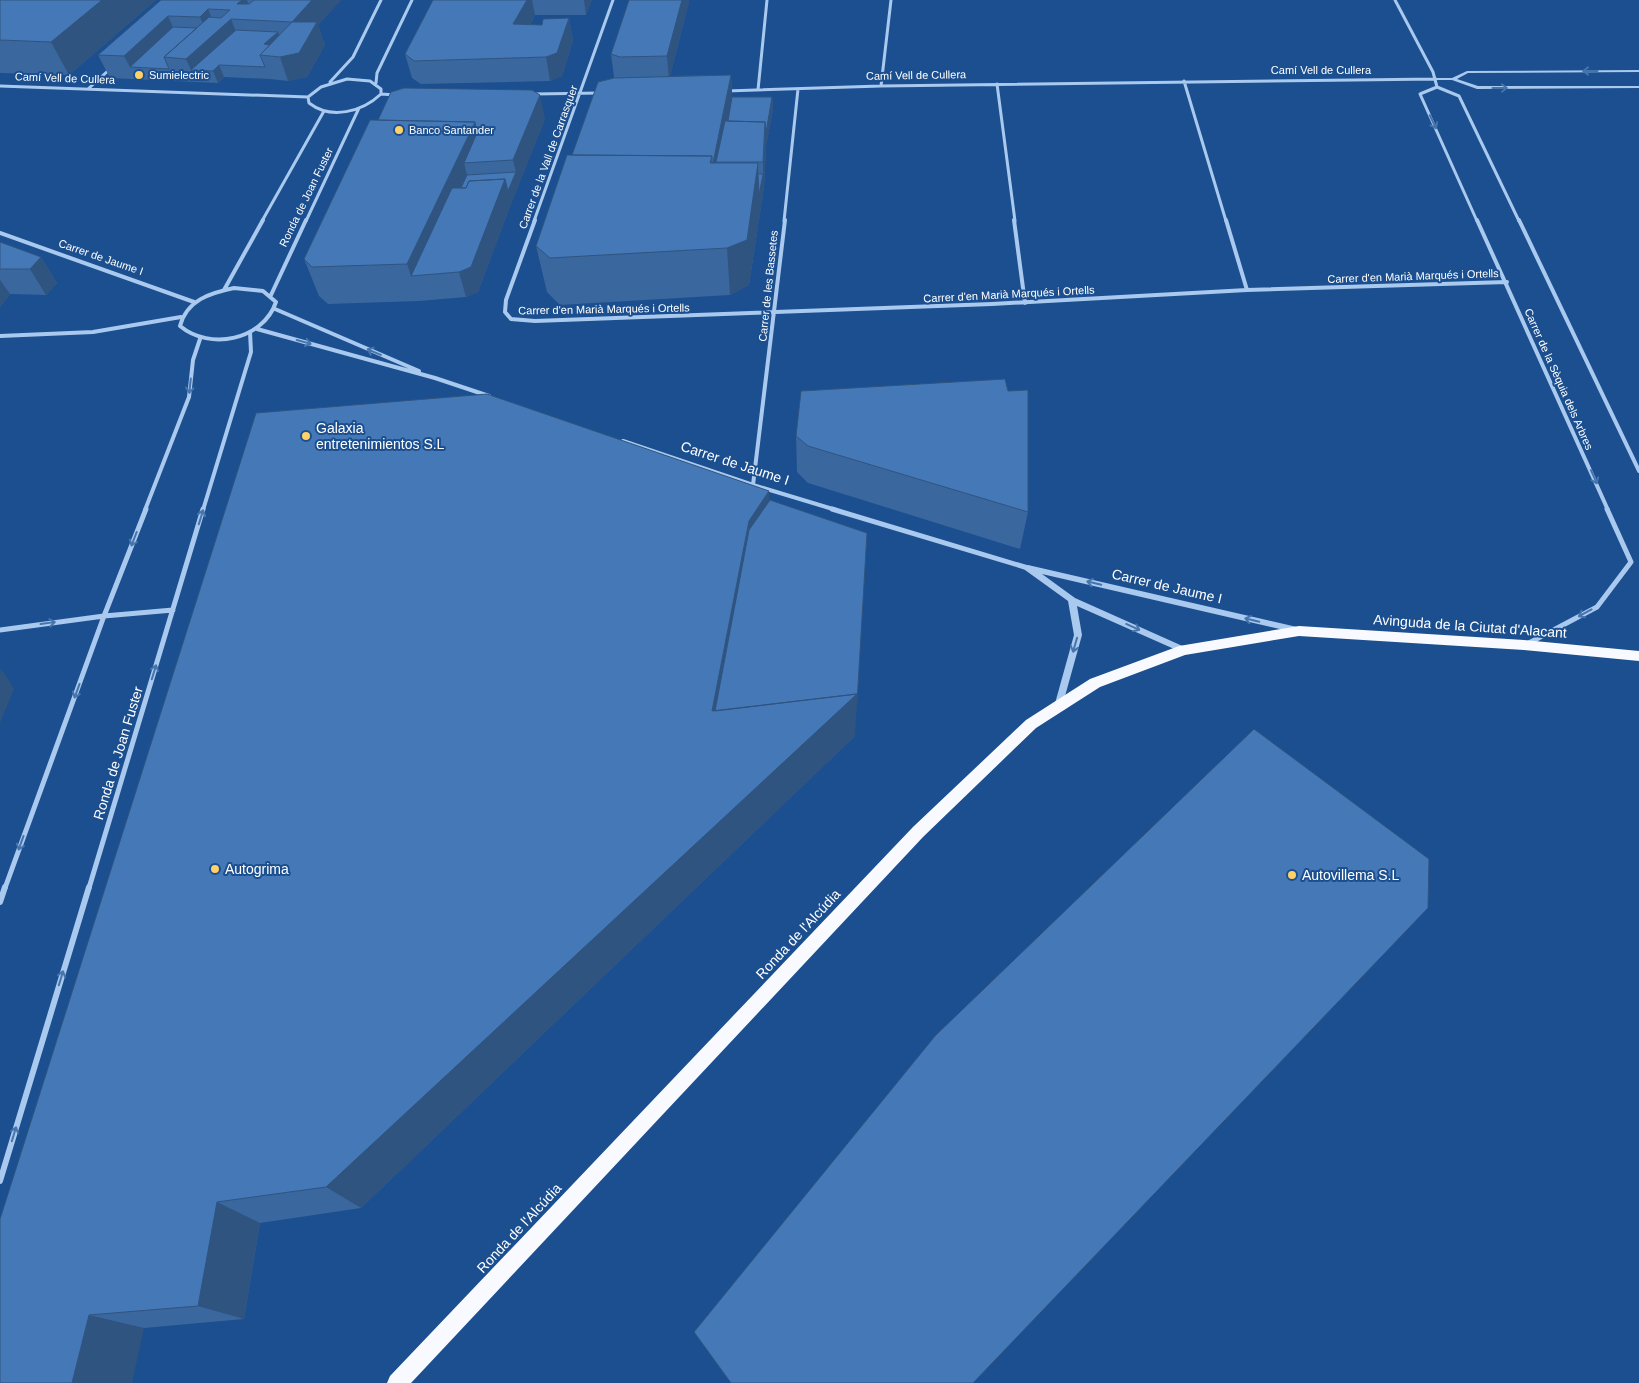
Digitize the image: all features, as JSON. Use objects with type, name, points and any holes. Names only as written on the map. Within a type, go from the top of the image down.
[{"type":"highway","name":"Avinguda de la Ciutat d'Alacant","points":[[1299,631],[1524,645],[1639,656]]},
{"type":"highway","name":"Ronda de l'Alcúdia","points":[[397,1383],[918,832],[1031,724],[1095,683],[1184,650],[1299,631]]},
{"type":"street","points":[[329,83],[353,57],[381,0]]},
{"type":"street","points":[[376,83],[377,73],[412,0]]},
{"type":"street","name":"Carrer de la Vall de Carrasquer","points":[[511,319],[505,312],[506,300],[613,0]]},
{"type":"street","points":[[758,90],[767,0]]},
{"type":"street","points":[[881,86],[891,0]]},
{"type":"street","points":[[1395,0],[1436,78],[1437,88],[1458,96],[1639,471]]},
{"type":"street","points":[[88,89],[116,64]]},
{"type":"street","name":"Camí Vell de Cullera","points":[[1452,79],[1467,72],[1639,71]]},
{"type":"street","name":"Camí Vell de Cullera","points":[[718,91],[881,86],[1436,78],[1452,79],[1477,88],[1639,87]]},
{"type":"street","points":[[358,79],[376,83],[381,89],[381,94],[376,100],[359,108],[337,112],[324,111],[311,106],[308,97],[315,90],[329,83],[358,79]]},
{"type":"street","points":[[1184,81],[1248,290]]},
{"type":"street","points":[[997,84],[1025,303]]},
{"type":"street","name":"Camí Vell de Cullera","points":[[0,86],[308,97]]},
{"type":"street","name":"Carrer de la Sèquia dels Arbres","points":[[1437,88],[1420,94],[1507,282],[1631,562],[1597,607],[1524,645]]},
{"type":"street","name":"Carrer de les Bassetes","points":[[753,484],[775,314],[798,90]]},
{"type":"street","points":[[532,94],[609,93]]},
{"type":"street","points":[[381,94],[399,95]]},
{"type":"street","name":"Ronda de Joan Fuster","points":[[271,295],[359,108]]},
{"type":"street","name":"Ronda de Joan Fuster","points":[[224,290],[324,111]]},
{"type":"street","name":"Carrer de Jaume I","points":[[0,233],[194,302]]},
{"type":"street","name":"Carrer d'en Marià Marqués i Ortells","points":[[511,319],[535,321],[775,314],[1025,303],[1248,290],[1507,282]]},
{"type":"street","points":[[250,288],[271,295],[276,302],[275,309],[270,318],[250,332],[226,339],[200,339],[185,332],[180,326],[181,317],[194,302],[224,290],[250,288]]},
{"type":"street","points":[[275,309],[435,378]]},
{"type":"street","points":[[0,336],[92,332],[181,317]]},
{"type":"street","points":[[256,329],[435,378],[491,397]]},
{"type":"street","name":"Ronda de Joan Fuster","points":[[0,1181],[251,352],[250,332]]},
{"type":"street","points":[[0,902],[104,616],[189,398],[193,360],[200,339]]},
{"type":"street","name":"Carrer de Jaume I","points":[[613,437],[753,484],[1028,568],[1299,631]]},
{"type":"street","name":"Carrer de Jaume I","points":[[1028,568],[1072,600],[1184,650]]},
{"type":"street","points":[[1058,707],[1078,635],[1072,600]]},
{"type":"street","points":[[0,630],[104,616],[173,610]]},
{"type":"building","points":[[0,0],[102,0],[51,42],[0,40]]},
{"type":"building","points":[[161,0],[242,0],[237,4],[249,4],[254,0],[312,0],[292,22],[231,19],[186,59],[164,57],[209,17],[221,18],[230,10],[208,9],[200,17],[168,16],[124,56],[98,55]]},
{"type":"building","points":[[433,0],[527,0],[513,24],[542,25],[543,19],[569,18],[557,53],[546,57],[414,61],[405,54]]},
{"type":"building","points":[[629,0],[682,0],[667,56],[620,57],[611,54]]},
{"type":"building","points":[[292,22],[317,22],[299,53],[280,57],[260,55]]},
{"type":"building","points":[[173,27],[197,28],[164,57],[169,69],[130,67]]},
{"type":"building","points":[[236,30],[278,32],[264,44],[270,45],[260,55],[265,67],[219,65],[213,71],[191,70]]},
{"type":"building","points":[[731,75],[713,163],[712,156],[572,155],[598,82],[614,78]]},
{"type":"building","points":[[404,88],[532,90],[540,95],[513,160],[464,163],[477,133],[475,122],[378,120],[391,92]]},
{"type":"building","points":[[732,97],[772,97],[766,133],[765,122],[728,121]]},
{"type":"building","points":[[370,120],[475,122],[407,264],[312,267],[304,259]]},
{"type":"building","points":[[725,121],[765,122],[763,162],[716,162]]},
{"type":"building","points":[[567,155],[712,156],[710,163],[758,163],[747,240],[727,248],[550,258],[536,246]]},
{"type":"building","points":[[516,172],[508,191],[505,179],[469,181],[466,188],[461,188],[467,175]]},
{"type":"building","points":[[758,174],[763,174],[759,195]]},
{"type":"building","points":[[505,179],[471,267],[459,272],[411,276],[452,188],[466,188],[469,181]]},
{"type":"building","points":[[0,242],[41,257],[30,269],[0,269]]},
{"type":"building","points":[[1005,379],[1008,391],[1028,390],[1028,512],[808,446],[796,436],[801,391]]},
{"type":"building","points":[[487,394],[769,491],[749,521],[712,711],[857,694],[326,1187],[217,1202],[198,1306],[89,1315],[72,1383],[0,1383],[0,1219],[256,413]]},
{"type":"building","points":[[770,500],[867,533],[857,703],[857,694],[715,711],[749,530]]},
{"type":"building","points":[[1254,729],[1429,859],[1428,908],[973,1383],[731,1383],[694,1332],[935,1036]]},
{"type":"place","name":"Sumielectric","points":[[139,75]]},
{"type":"place","name":"Banco Santander","points":[[399,130]]},
{"type":"place","name":"Galaxia entretenimientos S.L","points":[[306,436]]},
{"type":"place","name":"Autogrima","points":[[215,869]]},
{"type":"place","name":"Autovillema S.L","points":[[1292,875]]}]
